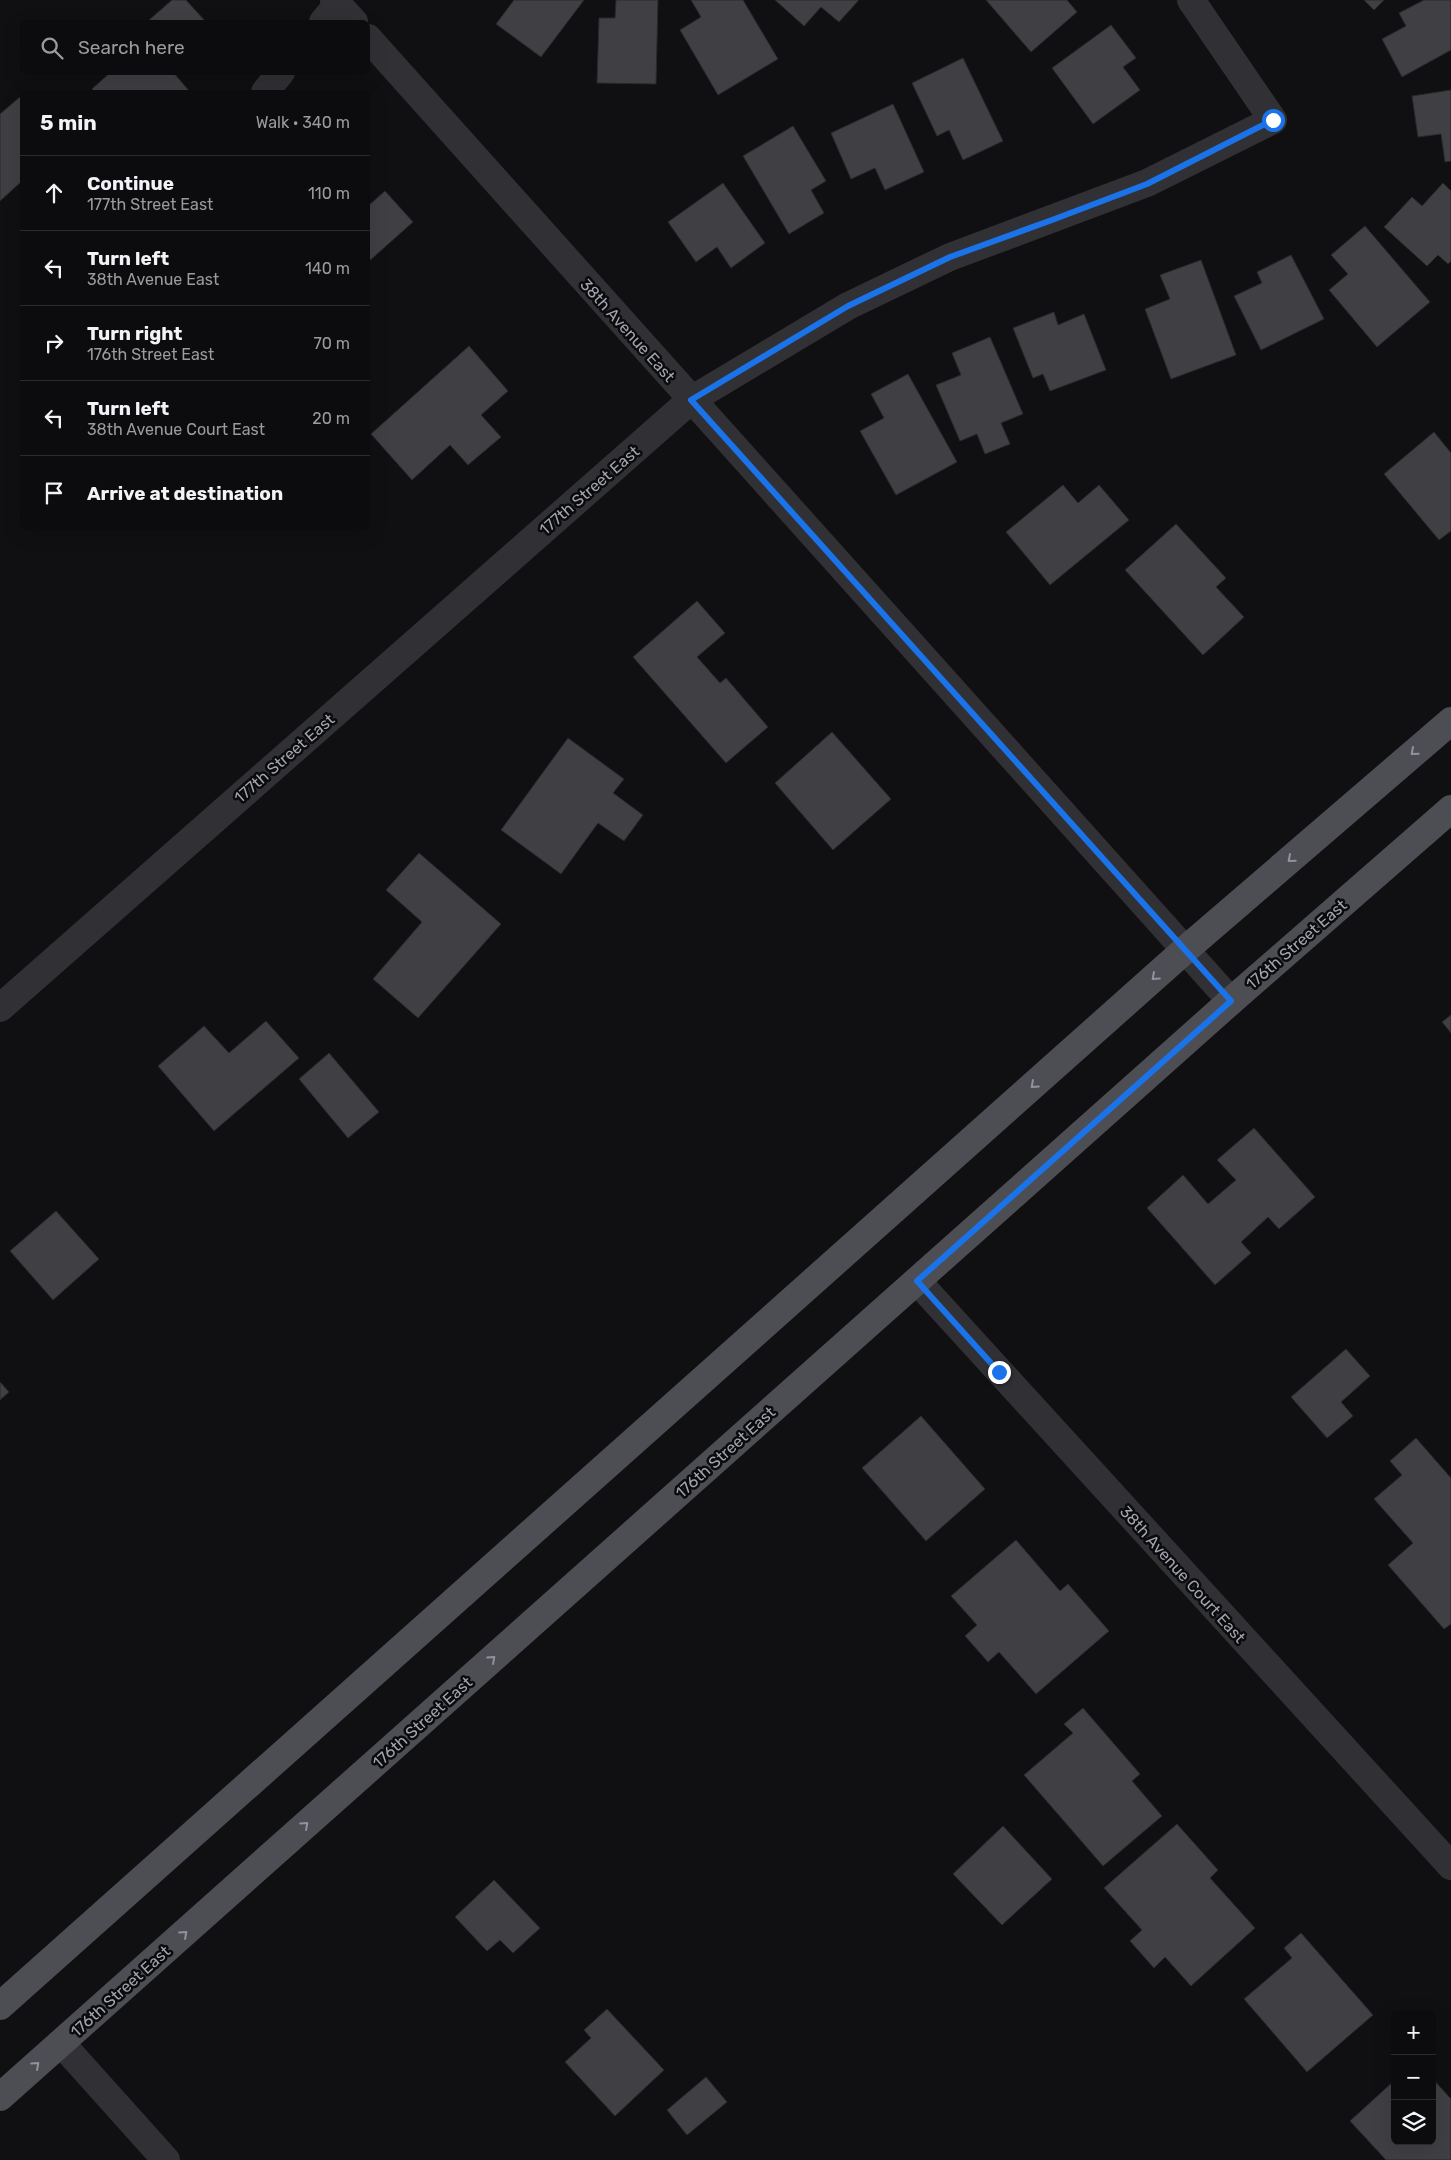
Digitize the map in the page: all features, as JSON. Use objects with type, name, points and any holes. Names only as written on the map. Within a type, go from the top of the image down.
[{"type":"main road","points":[[0,2006],[1185,950],[1451,721]]},
{"type":"main road","name":"176th Street East","points":[[0,2097],[1231,1001],[1451,809]]},
{"type":"street","name":"177th Street East","points":[[0,1008],[691,400],[848,306],[950,257],[1147,184],[1273,120],[1191,0]]},
{"type":"street","name":"38th Avenue East","points":[[370,40],[1231,1001]]},
{"type":"street","points":[[267,90],[279,75]]},
{"type":"street","name":"38th Avenue Court East","points":[[917,1281],[1451,1866]]},
{"type":"street","points":[[61,2043],[166,2160]]},
{"type":"building","points":[[172,0],[186,0],[204,20],[149,20]]},
{"type":"building","points":[[514,0],[584,0],[541,57],[496,24]]},
{"type":"building","points":[[616,0],[658,0],[656,84],[597,83],[599,18],[615,18]]},
{"type":"building","points":[[691,0],[743,0],[778,59],[718,95],[680,30],[701,17]]},
{"type":"building","points":[[775,0],[858,1],[839,22],[821,7],[804,26]]},
{"type":"building","points":[[986,0],[1067,0],[1077,12],[1031,52]]},
{"type":"building","points":[[1364,0],[1384,0],[1374,10]]},
{"type":"building","points":[[1424,0],[1451,0],[1451,50],[1402,77],[1382,39],[1406,26],[1399,13]]},
{"type":"building","points":[[1111,25],[1136,58],[1123,67],[1140,90],[1093,124],[1052,68]]},
{"type":"building","points":[[963,58],[1003,141],[963,160],[949,130],[937,136],[912,83]]},
{"type":"building","points":[[108,75],[176,75],[188,90],[93,90]]},
{"type":"building","points":[[1451,90],[1451,161],[1445,162],[1441,134],[1418,137],[1412,96]]},
{"type":"building","points":[[20,97],[20,183],[0,201],[0,114]]},
{"type":"building","points":[[893,104],[924,172],[885,190],[875,168],[851,179],[831,133]]},
{"type":"building","points":[[793,126],[826,181],[811,190],[824,213],[789,234],[743,156]]},
{"type":"building","points":[[723,183],[765,243],[731,268],[717,247],[696,262],[668,222]]},
{"type":"building","points":[[1443,183],[1451,191],[1451,261],[1448,264],[1438,255],[1427,266],[1384,227],[1412,197],[1422,206]]},
{"type":"building","points":[[385,191],[413,222],[370,260],[370,204]]},
{"type":"building","points":[[1365,226],[1430,302],[1377,347],[1329,290],[1348,274],[1331,255]]},
{"type":"building","points":[[1291,255],[1324,319],[1261,350],[1234,296],[1262,283],[1257,272]]},
{"type":"building","points":[[1201,260],[1236,355],[1171,379],[1145,309],[1170,299],[1160,275]]},
{"type":"building","points":[[1054,312],[1058,325],[1084,314],[1106,370],[1050,391],[1043,374],[1033,378],[1013,328]]},
{"type":"building","points":[[990,337],[1023,414],[1001,423],[1010,444],[985,454],[977,434],[960,441],[936,385],[961,375],[952,353]]},
{"type":"building","points":[[469,346],[508,391],[481,415],[501,437],[468,465],[450,445],[412,480],[371,434]]},
{"type":"building","points":[[908,374],[957,462],[896,495],[860,431],[884,418],[871,394]]},
{"type":"building","points":[[1434,432],[1451,453],[1451,531],[1439,540],[1384,474]]},
{"type":"building","points":[[1063,485],[1078,503],[1099,485],[1129,520],[1050,585],[1006,532]]},
{"type":"building","points":[[1176,524],[1226,578],[1216,587],[1244,617],[1203,655],[1125,570]]},
{"type":"building","points":[[697,601],[725,633],[697,657],[720,683],[726,678],[768,727],[726,763],[633,657]]},
{"type":"building","points":[[832,732],[891,799],[833,850],[775,783]]},
{"type":"building","points":[[568,738],[624,779],[613,793],[643,815],[624,841],[598,823],[561,874],[501,830]]},
{"type":"building","points":[[419,853],[501,924],[418,1018],[373,979],[422,922],[386,890]]},
{"type":"building","points":[[1451,1015],[1451,1033],[1442,1022]]},
{"type":"building","points":[[266,1021],[299,1058],[214,1131],[158,1066],[204,1026],[229,1053]]},
{"type":"building","points":[[329,1053],[379,1112],[348,1138],[299,1079]]},
{"type":"building","points":[[1254,1128],[1315,1197],[1279,1229],[1268,1217],[1241,1242],[1251,1253],[1215,1285],[1147,1208],[1183,1175],[1208,1204],[1236,1180],[1217,1160]]},
{"type":"building","points":[[56,1211],[99,1259],[53,1300],[10,1251]]},
{"type":"building","points":[[1346,1349],[1370,1376],[1341,1402],[1353,1416],[1327,1438],[1291,1397]]},
{"type":"building","points":[[0,1382],[9,1392],[0,1400]]},
{"type":"building","points":[[921,1416],[985,1489],[926,1541],[862,1468]]},
{"type":"building","points":[[1416,1438],[1451,1478],[1451,1624],[1444,1629],[1388,1565],[1413,1543],[1374,1499],[1402,1475],[1390,1461]]},
{"type":"building","points":[[1016,1540],[1060,1591],[1068,1584],[1109,1631],[1036,1694],[999,1652],[988,1662],[965,1636],[977,1625],[951,1596]]},
{"type":"building","points":[[1083,1708],[1140,1774],[1132,1781],[1162,1816],[1103,1866],[1024,1775],[1073,1733],[1064,1724]]},
{"type":"building","points":[[1177,1824],[1218,1870],[1210,1878],[1255,1928],[1191,1986],[1165,1957],[1154,1968],[1130,1941],[1142,1930],[1104,1888]]},
{"type":"building","points":[[1003,1826],[1052,1879],[1002,1925],[953,1874]]},
{"type":"building","points":[[494,1880],[540,1928],[513,1953],[500,1940],[487,1951],[455,1917]]},
{"type":"building","points":[[1301,1933],[1373,2015],[1307,2072],[1244,1999],[1292,1958],[1284,1948]]},
{"type":"building","points":[[607,2009],[664,2070],[615,2116],[565,2062],[591,2038],[584,2030]]},
{"type":"building","points":[[706,2077],[727,2102],[687,2135],[667,2110]]},
{"type":"building","points":[[1436,2082],[1451,2099],[1451,2160],[1386,2160],[1350,2121],[1391,2084],[1391,2145],[1436,2145]]},
{"type":"route","points":[[999,1372],[917,1281],[1231,1001],[691,400],[848,306],[950,257],[1147,184],[1273,120]]}]
